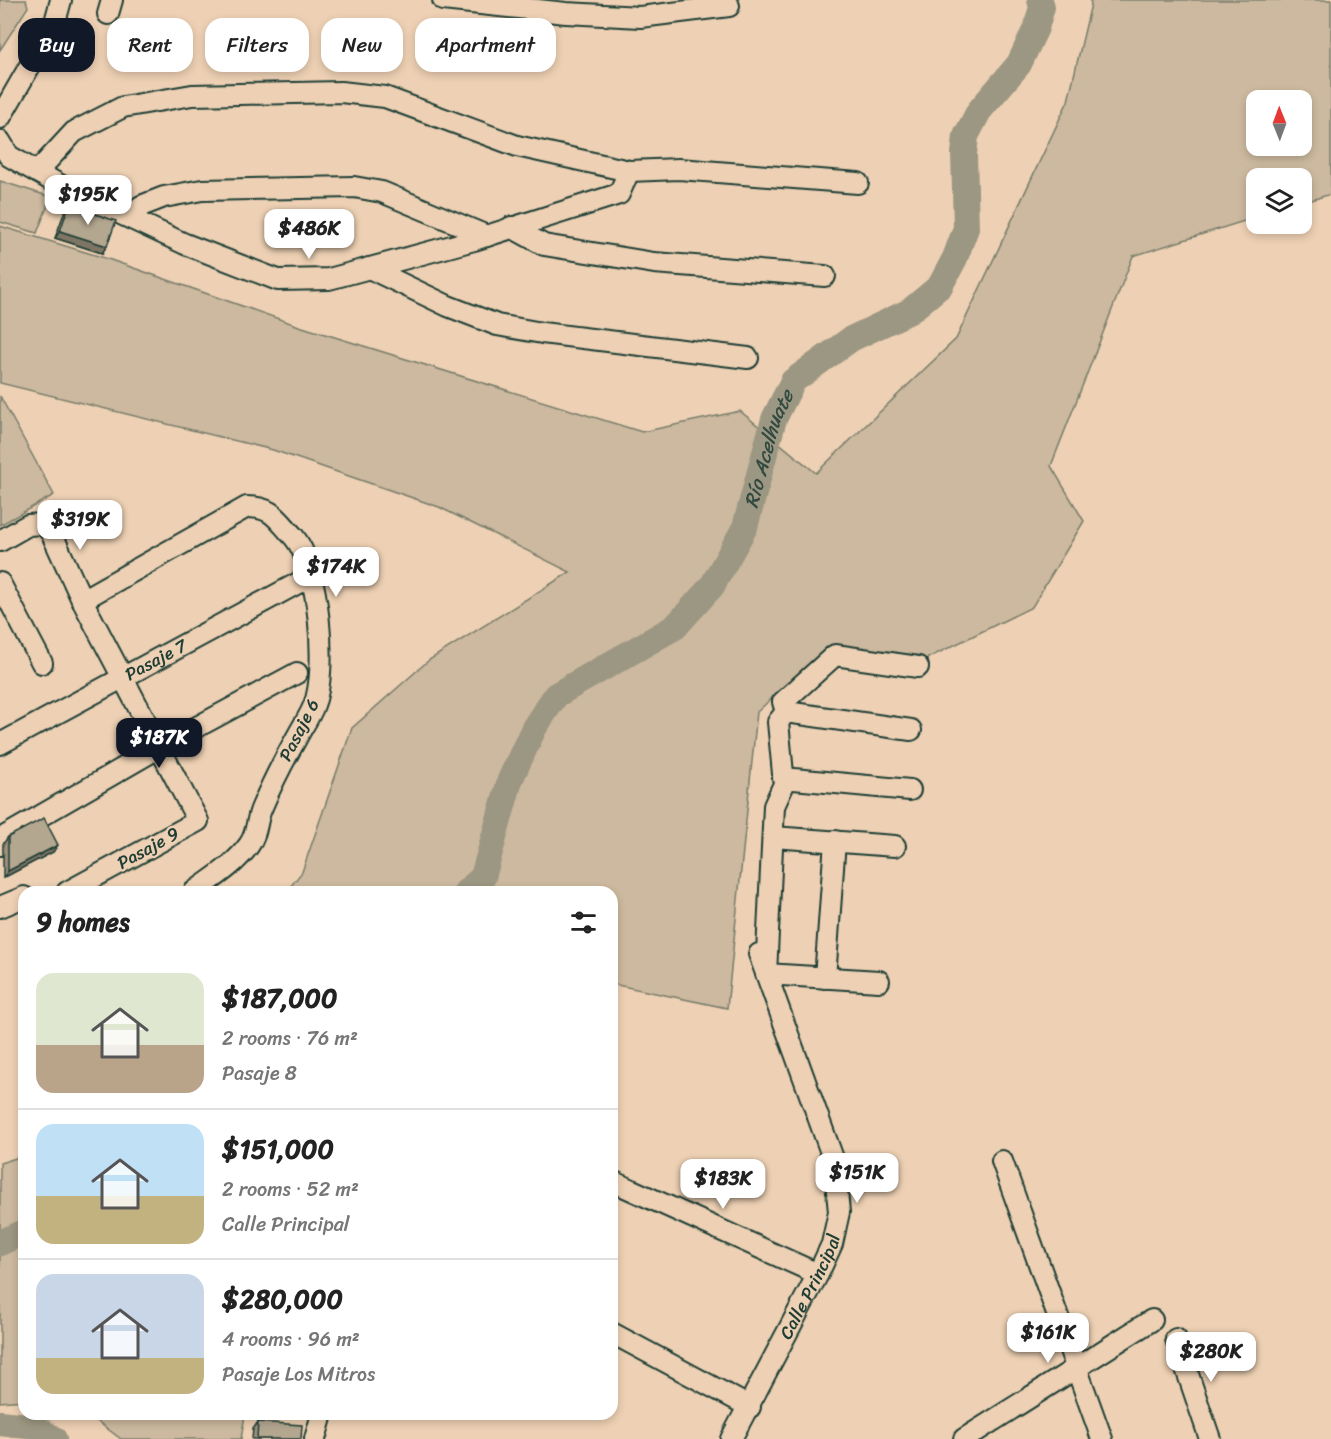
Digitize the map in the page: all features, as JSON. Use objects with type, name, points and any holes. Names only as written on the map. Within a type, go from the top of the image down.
[{"type":"street","points":[[0,118],[55,22],[61,0]]},
{"type":"street","points":[[443,0],[566,13],[640,17],[729,6]]},
{"type":"street","points":[[37,171],[74,132],[123,107],[192,95],[341,92],[385,98],[517,146],[629,171],[679,169],[858,183]]},
{"type":"street","points":[[0,141],[9,156],[65,188],[186,244],[278,280],[329,279],[487,236],[619,194],[629,171]]},
{"type":"street","points":[[131,218],[141,206],[164,197],[202,190],[354,187],[382,192],[487,236]]},
{"type":"street","points":[[511,227],[544,245],[654,263],[825,276]]},
{"type":"street","points":[[369,268],[448,306],[497,325],[542,333],[748,358]]},
{"type":"street","name":"Pasaje 6","points":[[82,600],[247,507],[262,507],[273,514],[297,542],[311,576],[318,604],[319,689],[314,706],[261,808],[257,830],[251,843],[236,861],[202,886]]},
{"type":"street","points":[[0,541],[28,525],[44,524],[51,532],[82,600],[158,748]]},
{"type":"street","name":"Pasaje 7","points":[[0,744],[311,576]]},
{"type":"street","points":[[0,583],[42,663]]},
{"type":"street","points":[[786,712],[783,702],[835,655],[918,667]]},
{"type":"street","points":[[0,845],[4,837],[158,748],[297,674]]},
{"type":"street","points":[[786,712],[911,730]]},
{"type":"street","points":[[786,712],[778,722],[784,784],[774,806],[766,974],[879,981]]},
{"type":"street","name":"Pasaje 9","points":[[78,886],[198,821],[158,748]]},
{"type":"street","points":[[783,778],[910,789]]},
{"type":"street","points":[[773,837],[895,846]]},
{"type":"street","points":[[825,978],[835,841]]},
{"type":"street","points":[[0,907],[18,900]]},
{"type":"street","name":"Calle Principal","points":[[731,1439],[750,1407],[818,1274],[832,1244],[839,1212],[834,1161],[759,954]]},
{"type":"street","points":[[1002,1161],[1102,1439]]},
{"type":"street","points":[[618,1184],[818,1274]]},
{"type":"street","points":[[964,1439],[984,1433],[1076,1368],[1152,1320]]},
{"type":"street","points":[[618,1336],[750,1407]]},
{"type":"street","points":[[1176,1339],[1210,1439]]},
{"type":"street","points":[[315,1439],[320,1420]]},
{"type":"shaded area","points":[[0,0],[26,0],[28,7],[21,18],[18,18],[18,22],[0,50]]},
{"type":"shaded area","points":[[1090,0],[1331,0],[1331,194],[1312,200],[1312,168],[1246,168],[1246,220],[1133,256],[1051,466],[1084,521],[1032,607],[926,659],[826,648],[757,712],[727,1008],[618,985],[618,886],[291,886],[302,872],[352,728],[429,660],[570,572],[439,507],[273,450],[0,383],[0,226],[108,259],[299,326],[642,432],[740,411],[816,473],[956,339],[1068,101],[1091,4]]},
{"type":"shaded area","points":[[0,181],[51,197],[37,233],[0,222]]},
{"type":"shaded area","points":[[0,396],[54,495],[0,525]]},
{"type":"shaded area","points":[[18,1157],[18,1400],[0,1402],[0,1163]]},
{"type":"shaded area","points":[[96,1420],[244,1420],[241,1439],[121,1439]]},
{"type":"building","points":[[69,205],[116,221],[107,246],[60,231]]},
{"type":"building","points":[[44,818],[58,845],[8,871],[8,837]]},
{"type":"building","points":[[258,1422],[302,1425],[301,1439],[257,1439]]},
{"type":"waterway","name":"Río Acelhuate","points":[[473,886],[483,877],[510,780],[534,728],[556,695],[675,627],[712,586],[745,527],[774,419],[793,381],[851,339],[910,311],[940,286],[955,258],[966,228],[964,154],[966,136],[979,111],[1019,64],[1036,28],[1042,7],[1040,0]]},
{"type":"waterway","name":"Río Acelhuate","points":[[0,1243],[18,1235]]},
{"type":"waterway","name":"Río Acelhuate","points":[[0,1423],[35,1427],[54,1439]]}]
